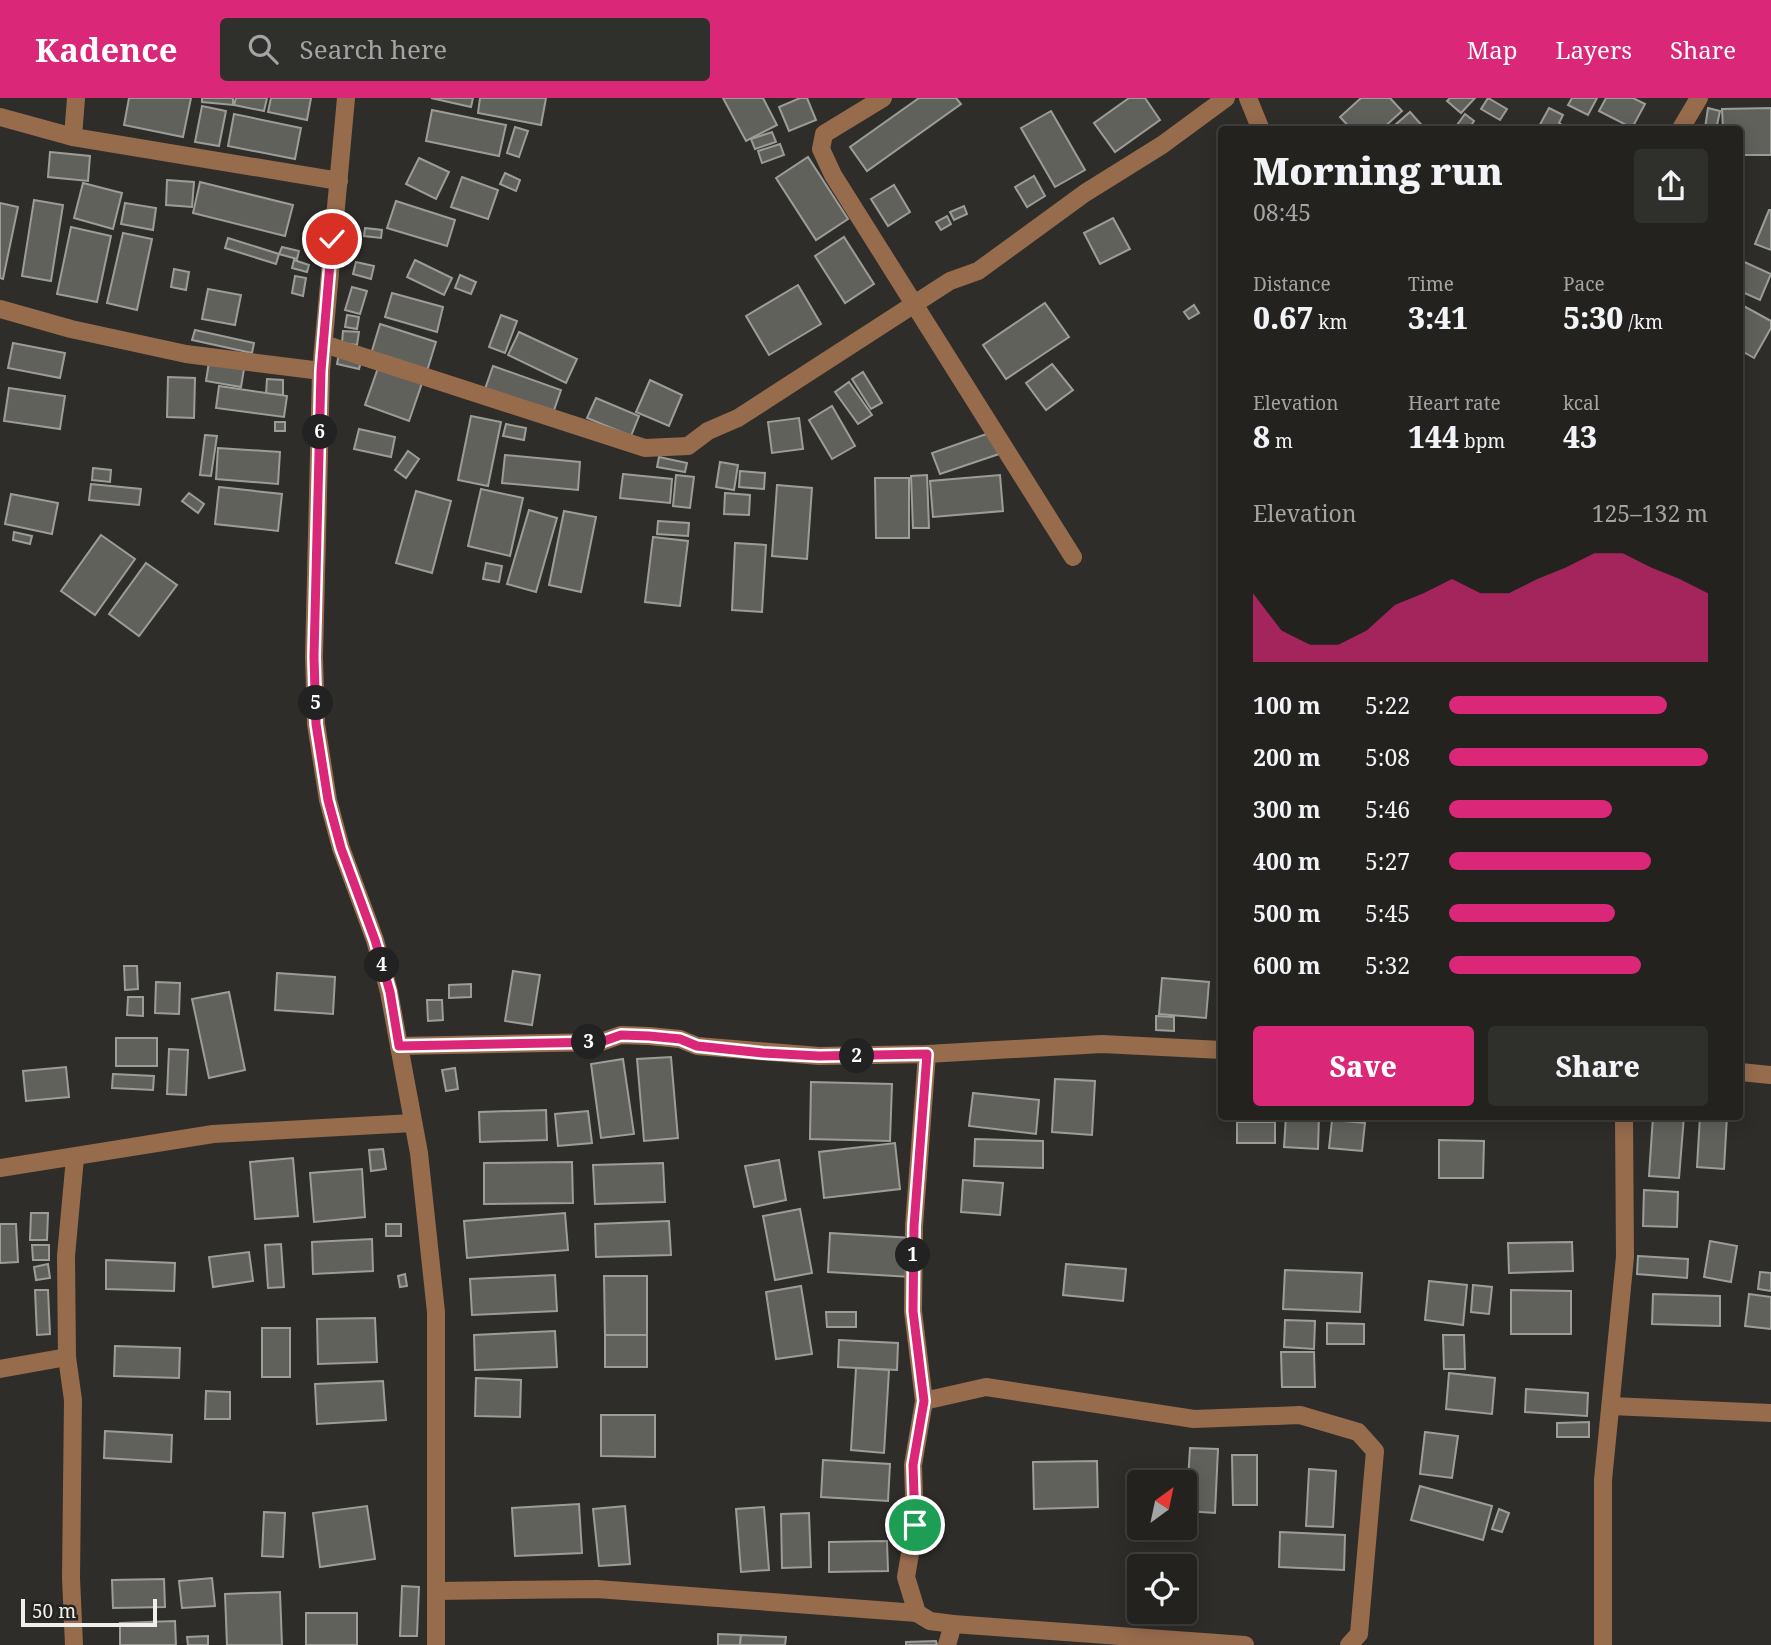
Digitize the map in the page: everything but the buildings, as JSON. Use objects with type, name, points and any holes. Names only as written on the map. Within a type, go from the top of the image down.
[{"type":"street","points":[[73,137],[76,98]]},
{"type":"street","points":[[346,98],[321,371],[314,657],[316,724],[328,800],[341,848],[375,940],[390,992],[413,1123],[429,1238],[436,1312],[436,1645]]},
{"type":"street","points":[[883,98],[824,134],[821,149],[834,175],[914,305],[1073,557]]},
{"type":"street","points":[[324,344],[645,448],[688,446],[708,432],[738,418],[950,281],[978,271],[1085,193],[1162,145],[1226,98]]},
{"type":"street","points":[[1248,98],[1259,126]]},
{"type":"street","points":[[1682,126],[1699,98]]},
{"type":"street","points":[[0,117],[73,137],[339,181]]},
{"type":"street","points":[[0,309],[71,329],[186,354],[321,371]]},
{"type":"street","points":[[399,1046],[601,1042],[621,1035],[680,1039],[697,1046],[819,1056],[927,1054],[1102,1044],[1218,1050]]},
{"type":"street","points":[[917,1613],[906,1577],[915,1525],[913,1465],[924,1401],[913,1311],[914,1226],[927,1054]]},
{"type":"street","points":[[1743,1072],[1771,1076]]},
{"type":"street","points":[[1603,1645],[1603,1480],[1625,1256],[1623,1120]]},
{"type":"street","points":[[0,1168],[212,1134],[413,1123]]},
{"type":"street","points":[[74,1645],[73,1401],[67,1357],[66,1255],[75,1158]]},
{"type":"street","points":[[0,1369],[67,1357]]},
{"type":"street","points":[[924,1401],[986,1387],[1194,1419],[1300,1415],[1358,1432],[1375,1451],[1358,1641]]},
{"type":"street","points":[[1611,1406],[1771,1413]]},
{"type":"street","points":[[436,1591],[597,1589],[917,1613],[930,1621],[953,1624],[1245,1645]]},
{"type":"street","points":[[947,1645],[953,1624]]},
{"type":"route","points":[[332,239],[321,371],[314,657],[316,724],[328,800],[341,848],[375,940],[390,992],[399,1046],[601,1042],[621,1035],[680,1039],[697,1046],[738,1048],[763,1053],[819,1056],[927,1054],[914,1226],[913,1311],[924,1401],[913,1465],[915,1525]]}]
